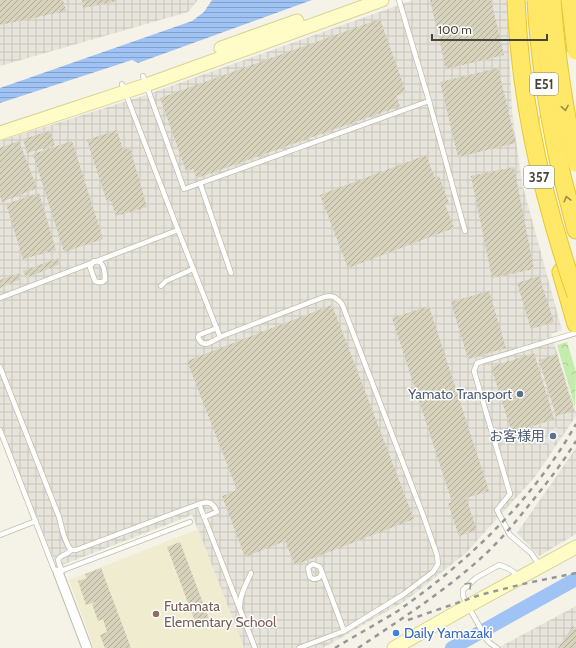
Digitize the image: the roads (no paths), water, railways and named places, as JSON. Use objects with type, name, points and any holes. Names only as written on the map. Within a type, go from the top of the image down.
[{"type":"highway","name":"357","points":[[516,0],[522,68],[534,143],[549,209],[576,295]]},
{"type":"highway","name":"357","points":[[523,0],[530,111],[540,181],[549,230],[576,324]]},
{"type":"highway","name":"E51","points":[[536,0],[548,112],[560,168],[576,230]]},
{"type":"highway","name":"E51","points":[[552,0],[561,84],[576,163]]},
{"type":"highway","points":[[570,0],[576,51]]},
{"type":"street","points":[[144,81],[356,0]]},
{"type":"street","points":[[0,133],[144,81],[382,0]]},
{"type":"street","points":[[549,230],[546,203],[546,121],[549,94],[560,41]]},
{"type":"street","points":[[0,124],[124,88]]},
{"type":"street","points":[[411,648],[472,614],[521,581],[576,547]]},
{"type":"street","points":[[542,569],[576,556]]},
{"type":"street","points":[[60,572],[88,648]]},
{"type":"street","points":[[394,648],[472,614]]},
{"type":"lane","points":[[399,0],[465,231]]},
{"type":"lane","points":[[144,81],[184,189],[429,102]]},
{"type":"lane","points":[[124,88],[220,337]]},
{"type":"lane","points":[[200,183],[231,273]]},
{"type":"lane","points":[[0,298],[178,230]]},
{"type":"lane","points":[[94,261],[101,264],[105,275],[105,280],[102,282],[95,281],[93,276],[90,267],[94,261]]},
{"type":"lane","points":[[161,286],[166,281],[193,269]]},
{"type":"lane","points":[[217,328],[199,335],[198,337],[201,343],[204,344],[215,340],[324,297],[336,297],[342,304],[423,515],[436,555],[438,564],[433,572],[404,594],[344,631],[299,648]]},
{"type":"lane","points":[[542,569],[531,553],[510,535],[497,510],[510,494],[474,371],[477,363],[576,333]]},
{"type":"lane","points":[[0,367],[59,517],[68,547],[71,550]]},
{"type":"lane","points":[[0,430],[54,569],[60,572],[190,522]]},
{"type":"lane","points":[[60,572],[58,558],[67,554],[71,550],[76,550],[204,502],[211,503],[214,505],[217,512],[204,517]]},
{"type":"lane","points":[[199,504],[255,648]]},
{"type":"lane","points":[[0,535],[36,521]]},
{"type":"lane","points":[[497,648],[484,636],[463,596],[463,590],[476,578],[500,565],[509,568],[521,581]]},
{"type":"lane","points":[[240,610],[242,595],[252,573]]},
{"type":"lane","points":[[322,573],[344,631]]},
{"type":"water","points":[[212,0],[312,0],[138,63],[132,60],[0,103],[0,88],[192,21],[204,12]]},
{"type":"waterway","points":[[452,648],[576,579]]},
{"type":"railway","points":[[335,648],[405,606],[440,579],[485,540],[506,519],[544,473],[576,424]]},
{"type":"railway","points":[[358,648],[436,595],[487,553],[518,519],[559,466],[576,441]]},
{"type":"railway","points":[[408,620],[480,595],[576,573]]},
{"type":"place","name":"Yamato Transport","points":[[520,394]]},
{"type":"place","name":"お客様用","points":[[553,436]]},
{"type":"place","name":"Futamata Elementary School","points":[[156,614]]},
{"type":"place","name":"Daily Yamazaki","points":[[396,633]]}]
